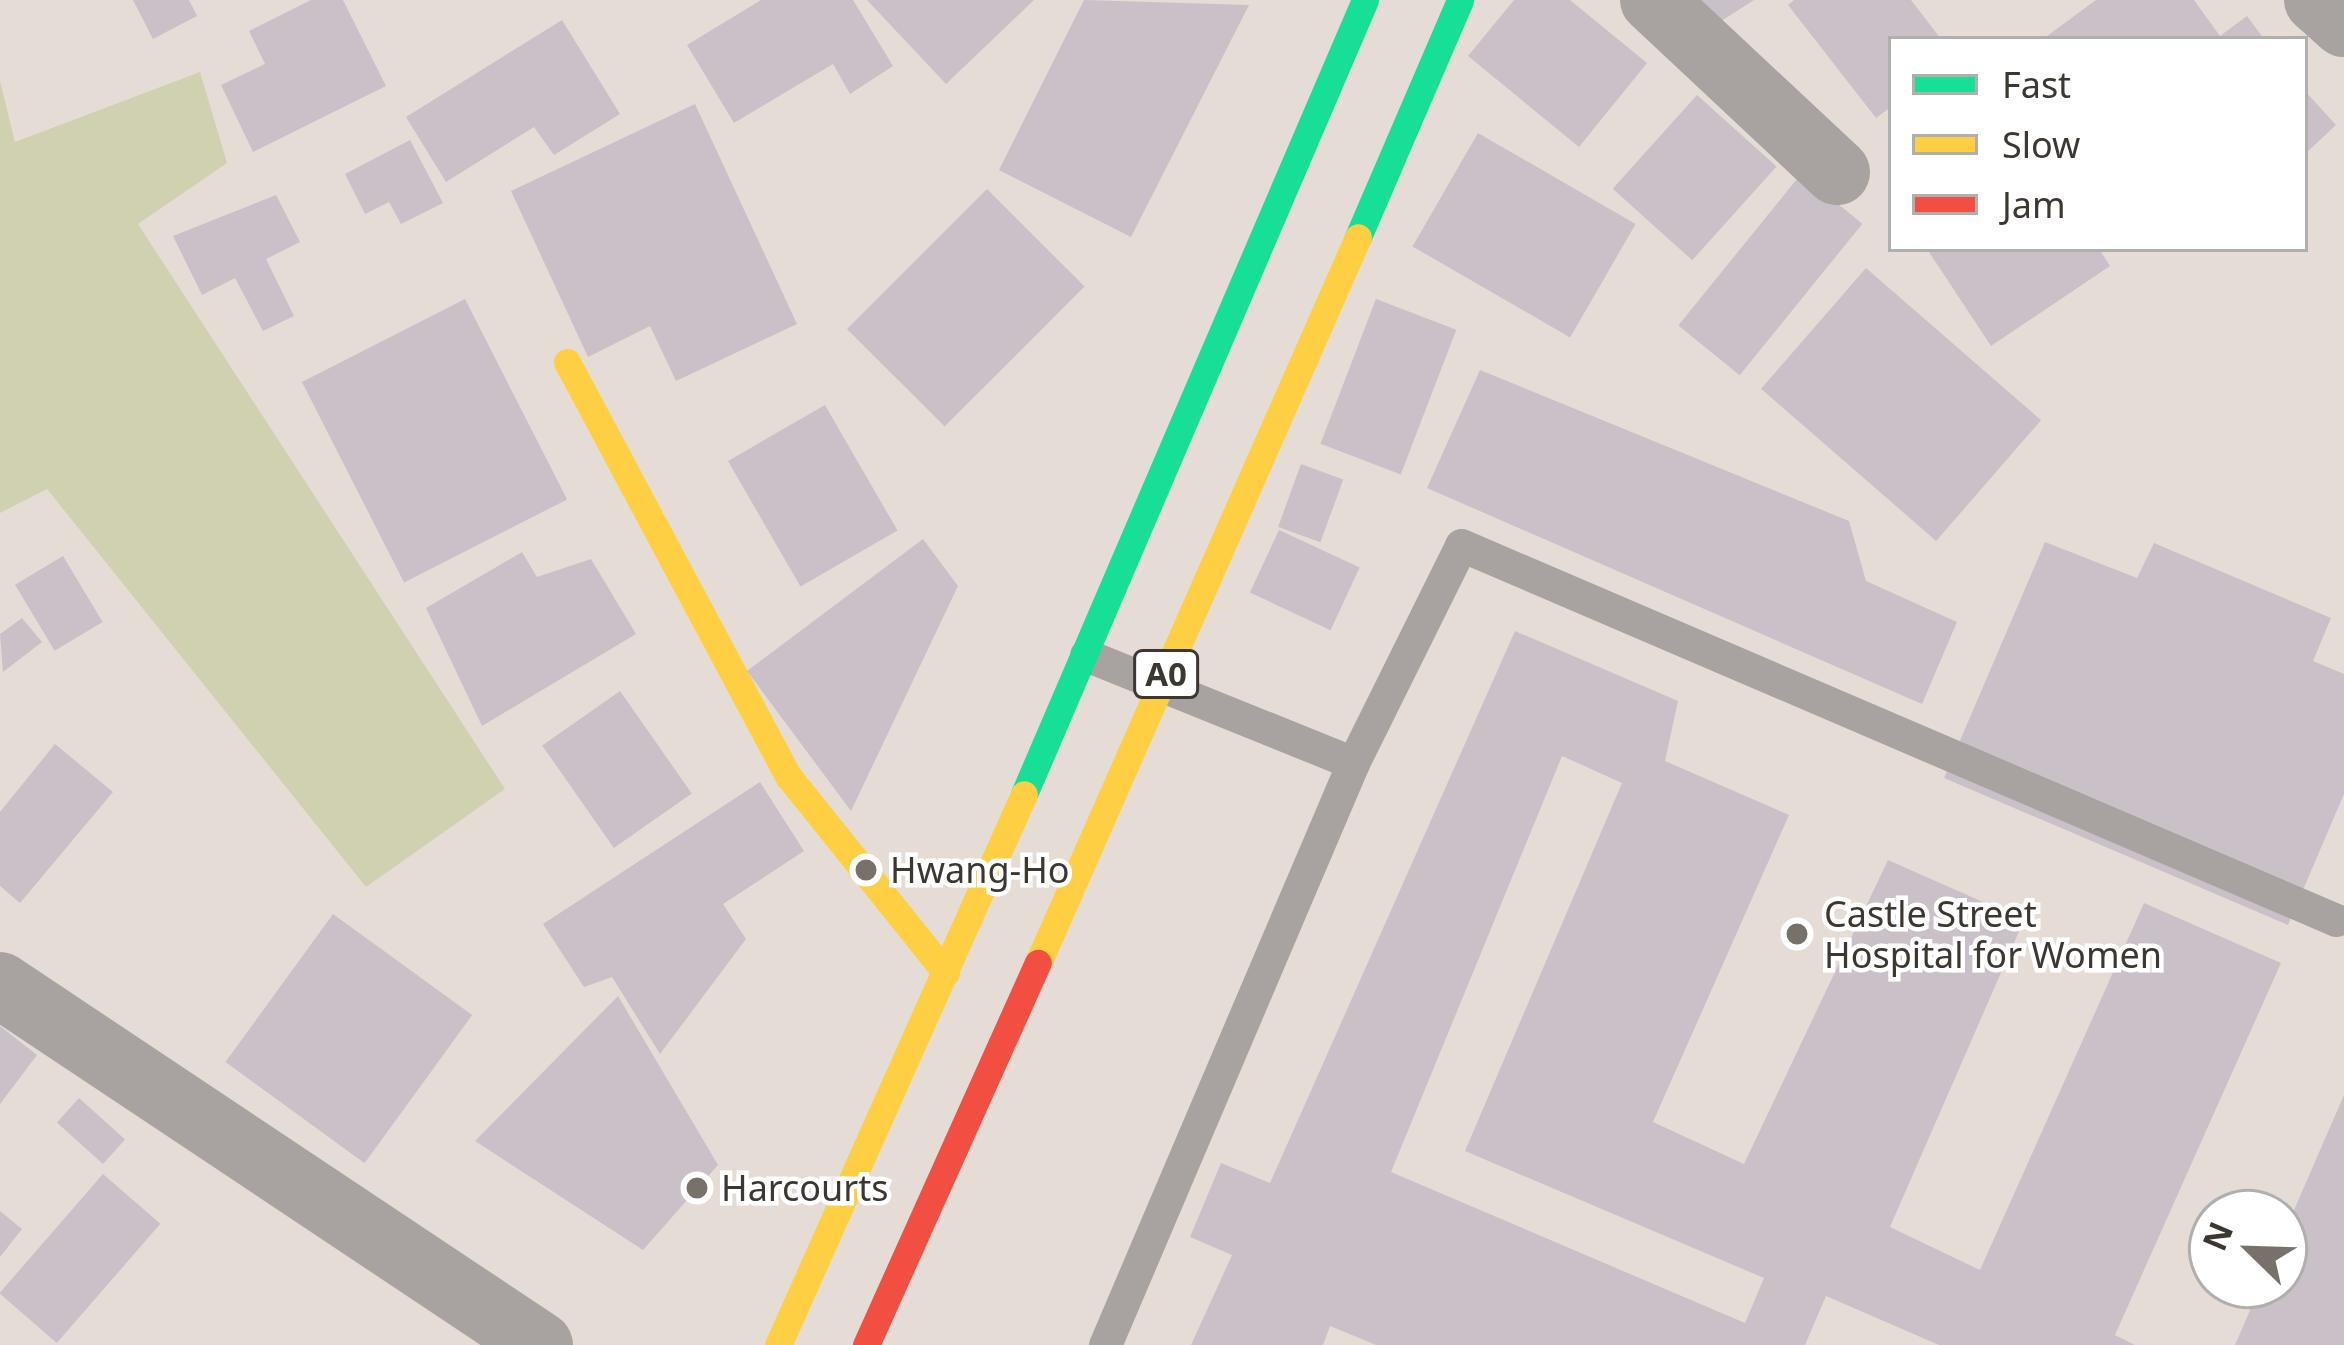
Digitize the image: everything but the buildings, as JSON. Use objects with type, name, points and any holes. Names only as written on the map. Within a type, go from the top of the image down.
[{"type":"main road","name":"A0","points":[[778,1345],[1086,655],[1365,0]]},
{"type":"main road","name":"A0","points":[[866,1345],[1460,0]]},
{"type":"main road","points":[[567,362],[789,777],[946,973]]},
{"type":"street","points":[[1653,0],[1837,172]]},
{"type":"street","points":[[2317,0],[2344,24]]},
{"type":"street","points":[[0,985],[540,1345]]},
{"type":"lane","points":[[1105,1345],[1353,763],[1461,545],[2336,920]]},
{"type":"lane","points":[[1086,655],[1353,763]]},
{"type":"green space","points":[[200,72],[227,163],[138,224],[505,789],[366,887],[47,489],[0,513],[0,81],[15,142]]},
{"type":"traffic: fast","points":[[1024,794],[1365,0]]},
{"type":"traffic: fast","points":[[1358,237],[1460,0]]},
{"type":"traffic: slow","points":[[1038,963],[1358,237]]},
{"type":"traffic: slow","points":[[567,362],[789,777],[946,973]]},
{"type":"traffic: slow","points":[[778,1345],[1024,794]]},
{"type":"traffic: jam","points":[[866,1345],[1038,963]]},
{"type":"place","name":"Hwang-Ho","points":[[866,870]]},
{"type":"place","name":"Castle Street Hospital for Women","points":[[1797,934]]},
{"type":"place","name":"Harcourts","points":[[697,1188]]}]
